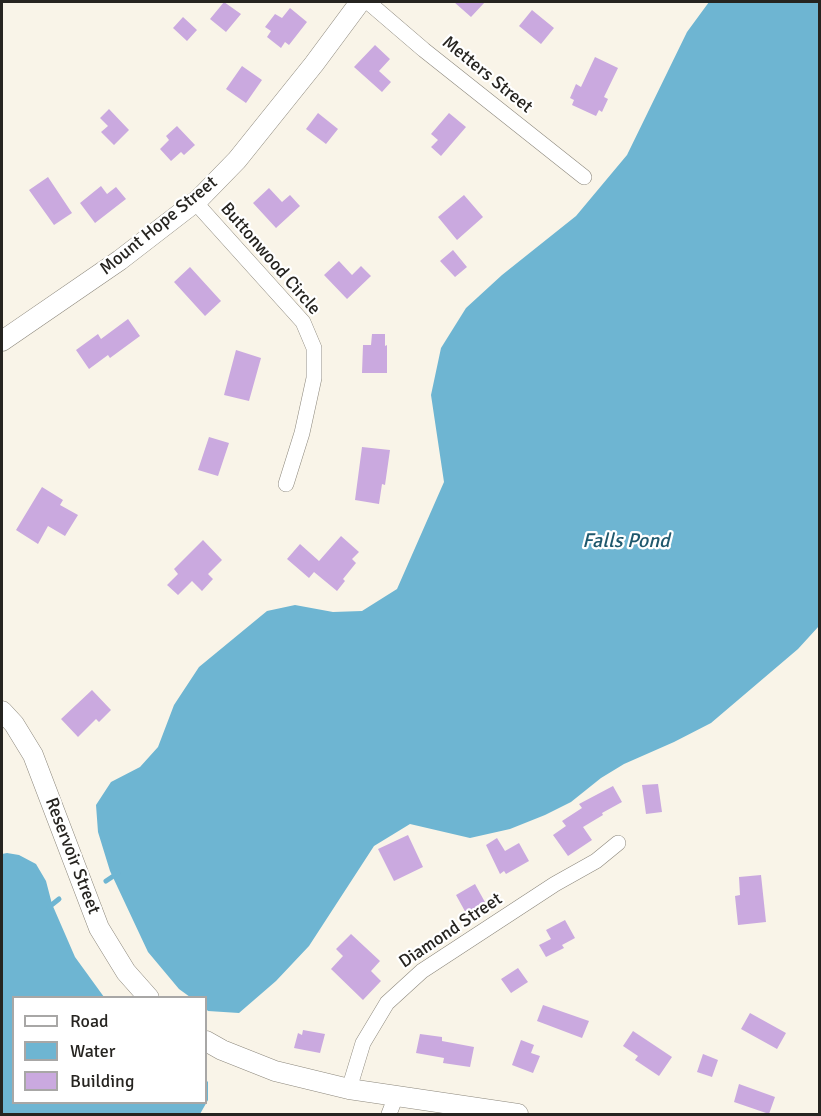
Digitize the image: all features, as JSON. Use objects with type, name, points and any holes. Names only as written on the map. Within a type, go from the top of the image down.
[{"type":"street","name":"Mount Hope Street","points":[[2,341],[120,260],[195,202],[237,160],[360,2]]},
{"type":"street","name":"Metters Street","points":[[368,2],[424,50],[584,177]]},
{"type":"street","name":"Buttonwood Circle","points":[[195,202],[303,322],[314,348],[314,378],[302,433],[286,484]]},
{"type":"street","name":"Reservoir Street","points":[[2,711],[14,724],[33,754],[99,928],[126,972],[147,996]]},
{"type":"street","name":"Diamond Street","points":[[349,1089],[363,1043],[387,1003],[422,970],[555,884],[596,861],[618,843]]},
{"type":"street","points":[[207,1042],[275,1071],[349,1089],[393,1105],[518,1114]]},
{"type":"water","name":"Falls Pond","points":[[709,2],[819,2],[819,626],[798,649],[711,723],[624,764],[601,778],[571,802],[545,815],[510,829],[470,838],[410,824],[374,846],[309,946],[276,981],[239,1013],[208,1011],[207,996],[189,996],[179,989],[148,952],[110,871],[98,832],[96,805],[111,782],[140,767],[158,747],[174,705],[199,667],[267,611],[295,605],[333,612],[362,611],[397,589],[444,482],[431,395],[441,348],[466,308],[502,275],[576,216],[627,155],[687,32]]},
{"type":"water","points":[[2,854],[19,855],[36,864],[46,881],[52,904],[75,957],[103,996],[12,996],[12,1104],[206,1104],[200,1114],[2,1114]]},
{"type":"building","points":[[224,2],[241,14],[226,32],[210,19]]},
{"type":"building","points":[[454,2],[485,2],[471,17]]},
{"type":"building","points":[[290,8],[307,22],[289,45],[285,42],[281,48],[267,37],[271,31],[265,27],[275,14],[282,18]]},
{"type":"building","points":[[532,10],[554,28],[541,44],[519,26]]},
{"type":"building","points":[[183,17],[197,30],[187,41],[173,28]]},
{"type":"building","points":[[375,45],[390,59],[379,71],[391,82],[382,92],[354,67]]},
{"type":"building","points":[[595,57],[618,68],[604,97],[608,99],[602,112],[599,110],[596,116],[572,105],[574,100],[570,98],[576,84],[581,87]]},
{"type":"building","points":[[242,66],[262,80],[246,103],[226,89]]},
{"type":"building","points":[[109,109],[129,130],[114,145],[101,132],[108,126],[100,118]]},
{"type":"building","points":[[318,113],[338,129],[326,144],[306,129]]},
{"type":"building","points":[[449,113],[466,127],[441,156],[431,147],[438,140],[431,134]]},
{"type":"building","points":[[177,126],[195,145],[184,155],[181,152],[171,161],[160,149],[169,140],[166,136]]},
{"type":"building","points":[[48,177],[72,213],[54,225],[29,190]]},
{"type":"building","points":[[101,186],[107,194],[116,187],[126,199],[95,223],[80,203]]},
{"type":"building","points":[[269,188],[282,202],[290,195],[300,206],[276,228],[253,203]]},
{"type":"building","points":[[464,195],[483,217],[457,240],[438,217]]},
{"type":"building","points":[[453,250],[467,267],[455,277],[440,261]]},
{"type":"building","points":[[339,261],[352,275],[361,266],[371,276],[347,299],[324,275]]},
{"type":"building","points":[[190,267],[221,301],[205,316],[174,282]]},
{"type":"building","points":[[128,319],[140,336],[110,358],[108,355],[89,369],[76,350],[98,334],[101,339]]},
{"type":"building","points":[[372,334],[385,334],[387,373],[362,373],[363,345],[371,345]]},
{"type":"building","points":[[236,350],[261,358],[249,401],[224,395]]},
{"type":"building","points":[[209,437],[229,443],[218,476],[198,470]]},
{"type":"building","points":[[362,447],[390,450],[385,485],[382,484],[379,504],[355,500]]},
{"type":"building","points":[[42,487],[63,500],[60,505],[78,515],[65,536],[48,526],[38,544],[16,530]]},
{"type":"building","points":[[341,536],[359,552],[352,559],[356,563],[337,591],[314,572],[309,578],[287,559],[300,544],[319,561]]},
{"type":"building","points":[[203,540],[222,560],[208,574],[213,579],[202,591],[192,581],[178,595],[167,585],[178,574],[174,569]]},
{"type":"building","points":[[92,690],[111,710],[99,722],[96,719],[78,737],[61,719]]},
{"type":"building","points":[[658,784],[662,812],[646,814],[642,785]]},
{"type":"building","points":[[613,786],[622,802],[583,827],[592,840],[568,856],[553,835],[566,826],[562,821],[582,808],[579,804]]},
{"type":"building","points":[[408,835],[423,867],[394,881],[378,849]]},
{"type":"building","points":[[497,838],[505,851],[519,843],[529,861],[506,874],[504,871],[500,874],[486,845]]},
{"type":"building","points":[[761,875],[766,922],[738,925],[735,896],[740,895],[739,877]]},
{"type":"building","points":[[475,884],[486,904],[467,915],[456,895]]},
{"type":"building","points":[[565,920],[575,938],[562,945],[564,948],[546,957],[539,945],[551,939],[546,930]]},
{"type":"building","points":[[351,934],[380,961],[371,971],[381,981],[363,1000],[331,969],[343,956],[336,949]]},
{"type":"building","points":[[518,968],[528,982],[511,993],[501,979]]},
{"type":"building","points":[[543,1005],[589,1021],[582,1038],[537,1021]]},
{"type":"building","points":[[750,1013],[786,1033],[777,1049],[741,1029]]},
{"type":"building","points":[[303,1030],[325,1034],[320,1053],[294,1048],[298,1033],[302,1035]]},
{"type":"building","points":[[633,1031],[672,1057],[659,1076],[635,1060],[638,1056],[623,1046]]},
{"type":"building","points":[[420,1034],[442,1037],[442,1041],[474,1047],[470,1067],[443,1063],[444,1058],[416,1053]]},
{"type":"building","points":[[521,1040],[534,1045],[531,1053],[540,1056],[533,1073],[512,1065]]},
{"type":"building","points":[[703,1054],[718,1060],[712,1077],[697,1072]]},
{"type":"building","points":[[739,1084],[775,1097],[769,1114],[734,1102]]},
{"type":"waterway","points":[[106,881],[118,873]]},
{"type":"waterway","points":[[49,907],[59,899]]}]
